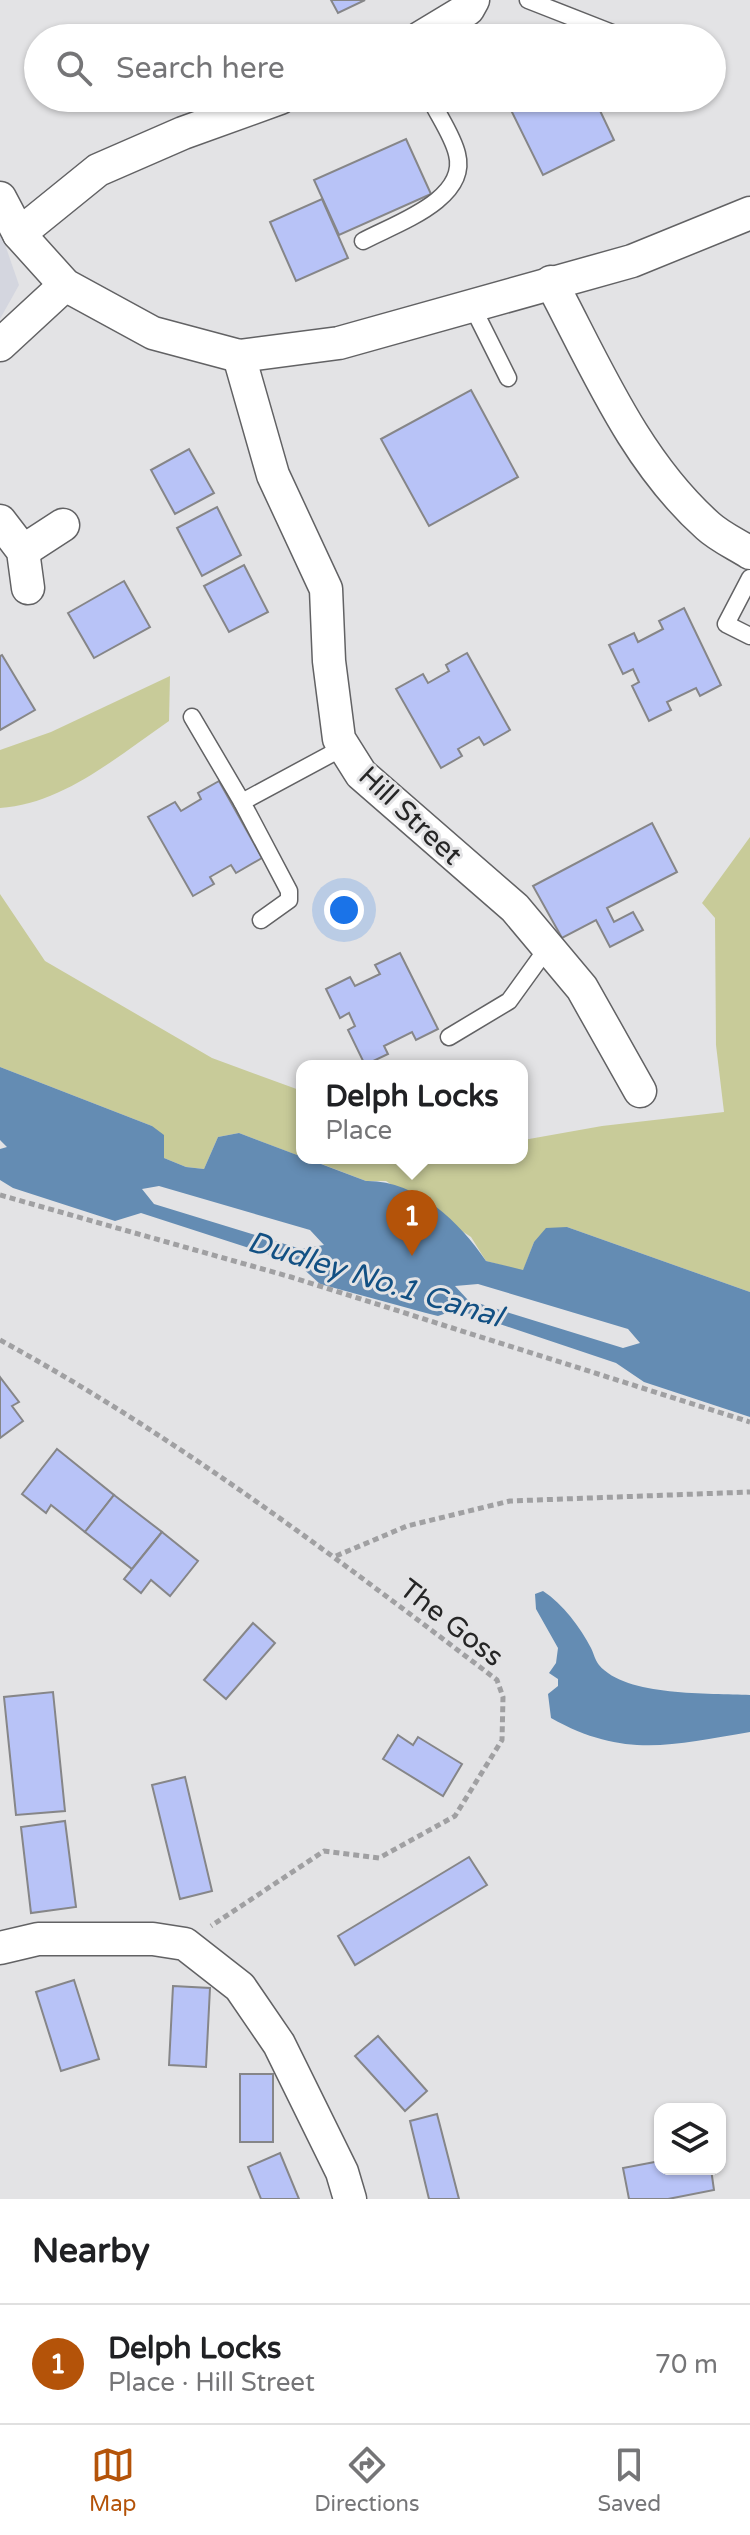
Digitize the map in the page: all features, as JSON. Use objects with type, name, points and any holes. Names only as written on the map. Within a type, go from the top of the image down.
[{"type":"street","points":[[443,24],[468,9],[473,0]]},
{"type":"street","points":[[19,234],[98,170],[241,112]]},
{"type":"street","points":[[0,198],[19,234],[65,285],[153,333],[239,356],[339,343],[632,261],[750,213]]},
{"type":"street","points":[[551,282],[626,424],[658,472],[709,527],[750,553]]},
{"type":"street","points":[[0,345],[65,285]]},
{"type":"street","name":"Hill Street","points":[[239,356],[273,475],[326,589],[329,661],[339,739],[361,774],[515,908],[582,988],[640,1091]]},
{"type":"street","points":[[0,521],[23,551],[28,588]]},
{"type":"street","points":[[23,551],[63,525]]},
{"type":"street","points":[[0,1948],[38,1939],[153,1939],[185,1944],[240,1987],[279,2044],[342,2172],[350,2199]]},
{"type":"lane","points":[[528,0],[589,24]]},
{"type":"lane","points":[[363,241],[439,199],[452,188],[457,176],[458,155],[437,112]]},
{"type":"lane","points":[[471,304],[508,378]]},
{"type":"lane","points":[[750,578],[726,624],[750,636]]},
{"type":"lane","points":[[192,717],[289,891],[289,900],[261,920]]},
{"type":"lane","points":[[242,802],[344,747]]},
{"type":"lane","points":[[449,1037],[509,1001],[548,947]]},
{"type":"path","points":[[0,1195],[291,1277],[750,1422]]},
{"type":"path","name":"The Goss","points":[[0,1340],[121,1412],[335,1557],[497,1680],[503,1697],[502,1740],[455,1816],[379,1858],[324,1851],[185,1944]]},
{"type":"path","points":[[335,1557],[407,1526],[510,1501],[750,1492]]},
{"type":"shaded area","points":[[0,230],[19,285],[0,319]]},
{"type":"green space","points":[[170,676],[169,721],[68,788],[23,805],[0,808],[0,750],[51,732]]},
{"type":"green space","points":[[750,837],[750,1292],[567,1227],[534,1242],[523,1271],[486,1261],[471,1237],[386,1181],[366,1181],[322,1164],[528,1164],[528,1139],[602,1126],[724,1112],[716,1045],[715,918],[702,903]]},
{"type":"green space","points":[[0,894],[45,961],[212,1058],[296,1089],[296,1155],[239,1133],[218,1137],[204,1169],[186,1167],[164,1158],[152,1126],[0,1067]]},
{"type":"water","name":"Dudley No.1 Canal","points":[[0,1067],[152,1126],[164,1135],[164,1158],[186,1167],[204,1169],[218,1137],[239,1133],[296,1155],[296,1164],[321,1164],[366,1181],[402,1188],[450,1218],[486,1261],[523,1270],[534,1242],[546,1228],[567,1227],[750,1292],[750,1417],[644,1382],[616,1363],[470,1314],[455,1310],[438,1316],[320,1284],[298,1264],[141,1213],[115,1221],[13,1188],[0,1180],[0,1149],[7,1147],[0,1140]],"holes":[[[159,1186],[310,1230],[324,1245],[301,1249],[154,1204],[142,1189]],[[478,1284],[628,1329],[640,1343],[623,1348],[468,1300],[455,1286]]]},
{"type":"water","points":[[543,1591],[570,1616],[598,1663],[612,1675],[648,1688],[750,1695],[750,1732],[672,1744],[625,1744],[577,1731],[551,1718],[548,1694],[558,1686],[558,1679],[549,1673],[556,1663],[558,1648],[536,1609],[535,1594]]},
{"type":"building","points":[[331,0],[365,0],[338,13]]},
{"type":"building","points":[[512,112],[601,112],[614,140],[543,175]]},
{"type":"building","points":[[406,139],[431,194],[339,235],[314,180]]},
{"type":"building","points":[[322,199],[348,258],[296,281],[270,222]]},
{"type":"building","points":[[471,390],[518,477],[429,526],[381,439]]},
{"type":"building","points":[[189,449],[214,493],[175,514],[151,470]]},
{"type":"building","points":[[217,507],[241,555],[202,576],[177,528]]},
{"type":"building","points":[[244,565],[268,612],[229,632],[204,586]]},
{"type":"building","points":[[124,581],[150,627],[94,658],[68,613]]},
{"type":"building","points":[[684,608],[721,685],[700,696],[696,688],[667,702],[671,710],[649,721],[632,686],[639,682],[633,669],[623,674],[609,645],[634,633],[638,642],[663,629],[659,621]]},
{"type":"building","points":[[467,653],[510,730],[484,745],[479,737],[458,749],[462,756],[441,768],[396,689],[423,674],[428,683],[449,671],[446,665]]},
{"type":"building","points":[[0,656],[35,710],[0,730]]},
{"type":"building","points":[[219,781],[262,858],[236,873],[231,865],[210,877],[214,884],[193,896],[148,817],[175,802],[181,811],[201,799],[198,793]]},
{"type":"building","points":[[652,823],[677,872],[607,908],[614,922],[633,912],[643,930],[610,947],[596,920],[562,938],[533,886]]},
{"type":"building","points":[[400,953],[438,1029],[416,1040],[412,1032],[384,1046],[388,1054],[375,1060],[363,1060],[348,1030],[355,1026],[349,1013],[340,1018],[326,989],[350,977],[355,986],[380,974],[375,965]]},
{"type":"building","points":[[0,1377],[19,1402],[12,1406],[23,1421],[0,1438]]},
{"type":"building","points":[[57,1449],[114,1495],[85,1532],[51,1505],[46,1513],[22,1494]]},
{"type":"building","points":[[114,1495],[162,1532],[132,1569],[85,1532]]},
{"type":"building","points":[[162,1532],[198,1561],[170,1596],[151,1580],[141,1593],[124,1579]]},
{"type":"building","points":[[253,1623],[275,1643],[226,1699],[204,1680]]},
{"type":"building","points":[[53,1692],[65,1811],[16,1815],[4,1697]]},
{"type":"building","points":[[398,1735],[413,1745],[418,1737],[462,1764],[443,1796],[383,1759]]},
{"type":"building","points":[[185,1777],[212,1891],[180,1899],[152,1785]]},
{"type":"building","points":[[65,1821],[76,1907],[31,1913],[21,1827]]},
{"type":"building","points":[[469,1857],[487,1885],[355,1965],[338,1936]]},
{"type":"building","points":[[74,1980],[99,2059],[61,2071],[36,1992]]},
{"type":"building","points":[[173,1986],[210,1988],[206,2067],[169,2065]]},
{"type":"building","points":[[378,2036],[427,2091],[405,2111],[355,2056]]},
{"type":"building","points":[[240,2074],[273,2074],[273,2142],[240,2142]]},
{"type":"building","points":[[437,2114],[459,2199],[429,2199],[410,2121]]},
{"type":"building","points":[[280,2153],[299,2199],[261,2199],[248,2167]]},
{"type":"building","points":[[654,2162],[654,2175],[712,2175],[714,2190],[668,2199],[629,2199],[623,2168]]},
{"type":"place","name":"Delph Locks","points":[[412,1256]]}]
